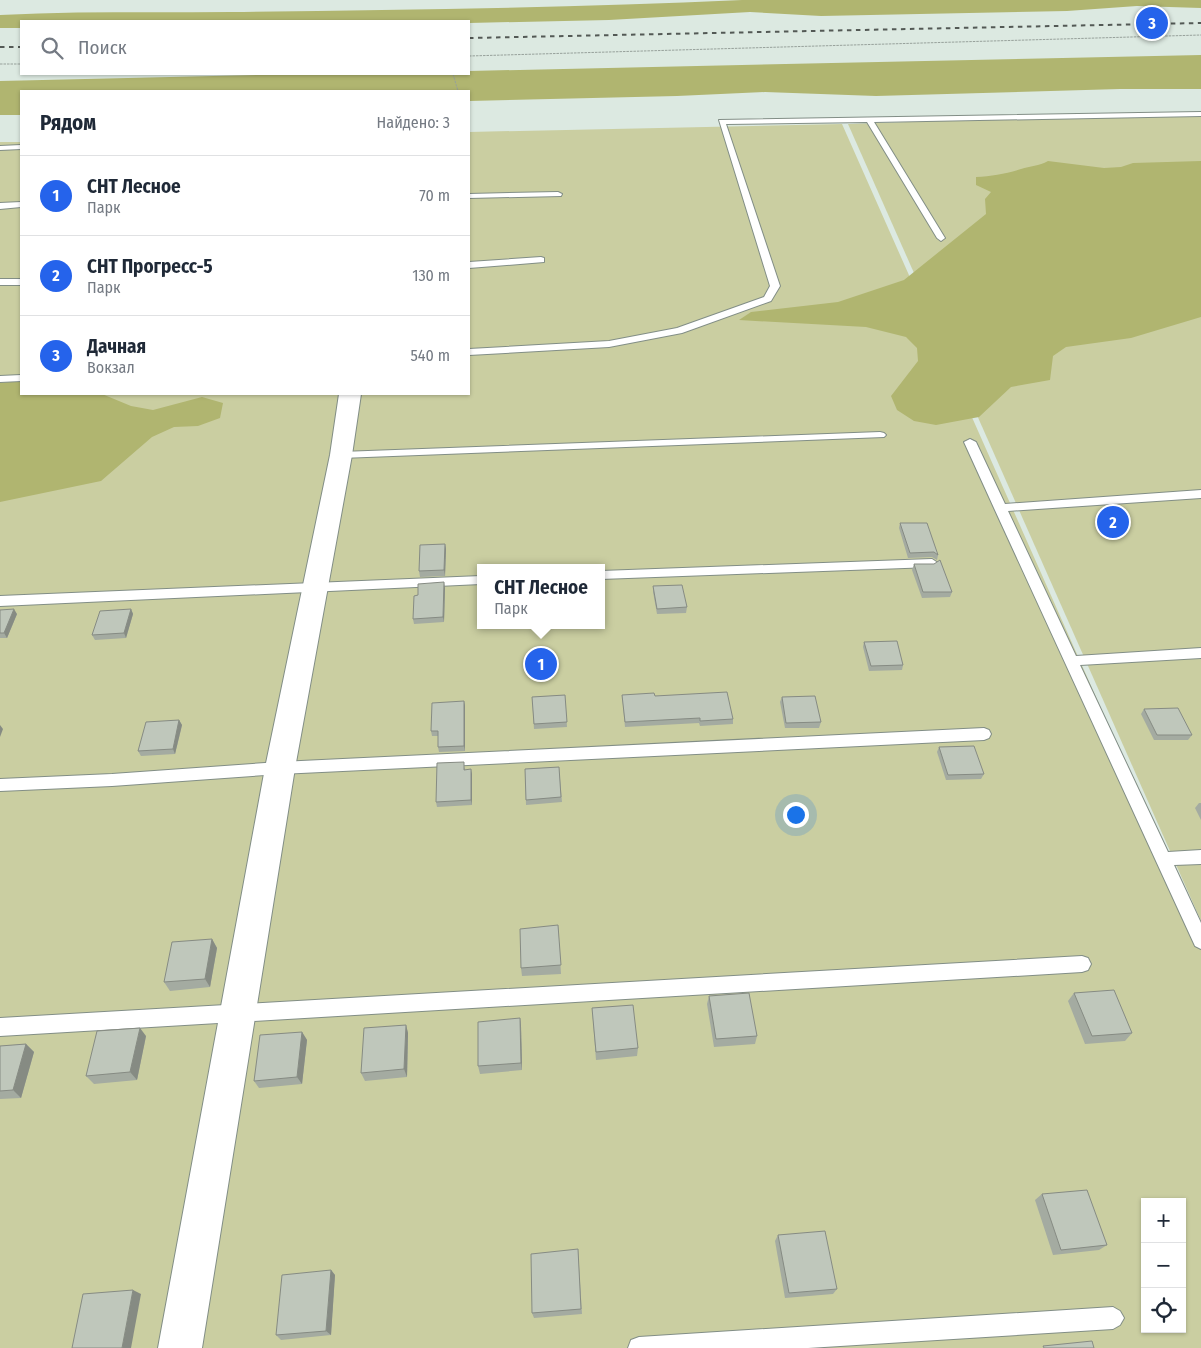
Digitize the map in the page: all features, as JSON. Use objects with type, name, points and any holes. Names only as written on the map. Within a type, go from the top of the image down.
[{"type":"street","points":[[180,1348],[280,768],[350,395]]},
{"type":"lane","points":[[470,352],[609,344],[679,331],[768,299],[775,286],[722,122],[1201,114]]},
{"type":"lane","points":[[869,120],[941,238]]},
{"type":"lane","points":[[0,148],[20,147]]},
{"type":"lane","points":[[470,196],[558,194]]},
{"type":"lane","points":[[0,206],[20,205]]},
{"type":"lane","points":[[470,265],[541,260]]},
{"type":"lane","points":[[0,282],[20,282]]},
{"type":"lane","points":[[0,379],[20,378]]},
{"type":"lane","points":[[340,455],[880,435]]},
{"type":"lane","points":[[970,442],[1201,941]]},
{"type":"lane","points":[[1000,508],[1201,494]]},
{"type":"lane","points":[[605,575],[932,563]]},
{"type":"lane","points":[[0,601],[477,580]]},
{"type":"lane","points":[[1071,661],[1201,653]]},
{"type":"lane","points":[[0,785],[112,780],[280,768],[984,734]]},
{"type":"lane","points":[[1163,859],[1201,857]]},
{"type":"lane","points":[[0,1027],[1082,964]]},
{"type":"lane","points":[[639,1348],[1113,1318]]},
{"type":"path","points":[[470,56],[1201,35]]},
{"type":"path","points":[[0,64],[20,64]]},
{"type":"path","points":[[453,75],[458,90]]},
{"type":"green space","points":[[742,0],[1201,0],[1201,8],[1137,6],[1067,11],[821,16],[750,12],[609,20],[470,23],[470,20],[20,20],[20,28],[0,28],[0,15],[614,5]]},
{"type":"green space","points":[[1201,55],[1201,89],[1120,89],[876,96],[765,92],[470,101],[470,90],[20,90],[20,115],[0,115],[0,81],[251,75],[470,75],[470,71]]},
{"type":"green space","points":[[1201,112],[1201,921],[848,124]]},
{"type":"green space","points":[[842,124],[1201,934],[1201,1348],[0,1348],[0,142],[20,142],[20,395],[470,395],[470,132]]},
{"type":"green space","points":[[1048,161],[1104,168],[1121,167],[1133,163],[1201,161],[1201,317],[1131,338],[1066,347],[1053,356],[1050,380],[1011,387],[979,417],[936,425],[914,421],[897,410],[891,396],[918,361],[917,348],[906,337],[866,327],[739,320],[751,312],[838,302],[904,280],[986,214],[985,199],[991,192],[976,185],[976,177],[1004,173]]},
{"type":"green space","points":[[20,381],[20,395],[104,395],[131,406],[153,410],[202,397],[223,403],[220,418],[198,426],[174,427],[152,437],[101,481],[0,502],[0,383]]},
{"type":"building","points":[[900,523],[927,523],[938,555],[934,552],[910,553]]},
{"type":"building","points":[[445,544],[444,570],[419,571],[420,545]]},
{"type":"building","points":[[940,560],[952,592],[923,592],[914,564],[934,564]]},
{"type":"building","points":[[444,582],[443,617],[413,619],[414,596],[418,595],[418,584]]},
{"type":"building","points":[[682,585],[687,607],[657,609],[653,586]]},
{"type":"building","points":[[14,609],[4,633],[0,633],[0,610]]},
{"type":"building","points":[[131,609],[124,633],[92,635],[100,611]]},
{"type":"building","points":[[897,641],[903,665],[871,666],[864,642]]},
{"type":"building","points":[[727,692],[733,719],[700,721],[700,718],[625,722],[622,695],[654,693],[655,696]]},
{"type":"building","points":[[565,695],[567,722],[534,724],[532,697]]},
{"type":"building","points":[[815,696],[821,722],[786,723],[782,697]]},
{"type":"building","points":[[464,701],[464,746],[438,747],[438,731],[431,731],[432,703]]},
{"type":"building","points":[[1178,708],[1192,735],[1157,735],[1144,709]]},
{"type":"building","points":[[179,720],[173,749],[138,751],[146,722]]},
{"type":"building","points":[[974,746],[984,774],[948,775],[939,747]]},
{"type":"building","points":[[464,762],[464,770],[471,769],[471,800],[436,802],[437,763]]},
{"type":"building","points":[[559,767],[561,797],[526,800],[525,769]]},
{"type":"building","points":[[558,925],[561,965],[521,968],[520,929]]},
{"type":"building","points":[[212,939],[205,979],[164,982],[172,942]]},
{"type":"building","points":[[1114,990],[1132,1033],[1092,1036],[1074,993]]},
{"type":"building","points":[[749,993],[757,1036],[716,1039],[709,996]]},
{"type":"building","points":[[633,1005],[638,1048],[596,1052],[592,1008]]},
{"type":"building","points":[[520,1018],[521,1063],[478,1066],[478,1022]]},
{"type":"building","points":[[406,1025],[404,1069],[361,1073],[364,1028]]},
{"type":"building","points":[[140,1028],[130,1072],[86,1076],[97,1031]]},
{"type":"building","points":[[302,1032],[297,1077],[254,1081],[260,1035]]},
{"type":"building","points":[[26,1044],[13,1090],[0,1091],[0,1046]]},
{"type":"building","points":[[1087,1190],[1107,1245],[1061,1250],[1042,1194]]},
{"type":"building","points":[[825,1231],[837,1289],[789,1293],[778,1235]]},
{"type":"building","points":[[578,1249],[581,1309],[532,1313],[531,1254]]},
{"type":"building","points":[[331,1270],[326,1331],[276,1335],[282,1275]]},
{"type":"building","points":[[133,1290],[122,1348],[72,1348],[83,1294]]},
{"type":"building","points":[[1092,1341],[1094,1348],[1044,1348],[1043,1346]]},
{"type":"railway","points":[[470,38],[1201,23]]},
{"type":"railway","points":[[0,47],[20,47]]},
{"type":"place","name":"Дачная","points":[[1152,23]]},
{"type":"place","name":"СНТ Прогресс-5","points":[[1113,522]]},
{"type":"place","name":"СНТ Лесное","points":[[541,664]]}]
